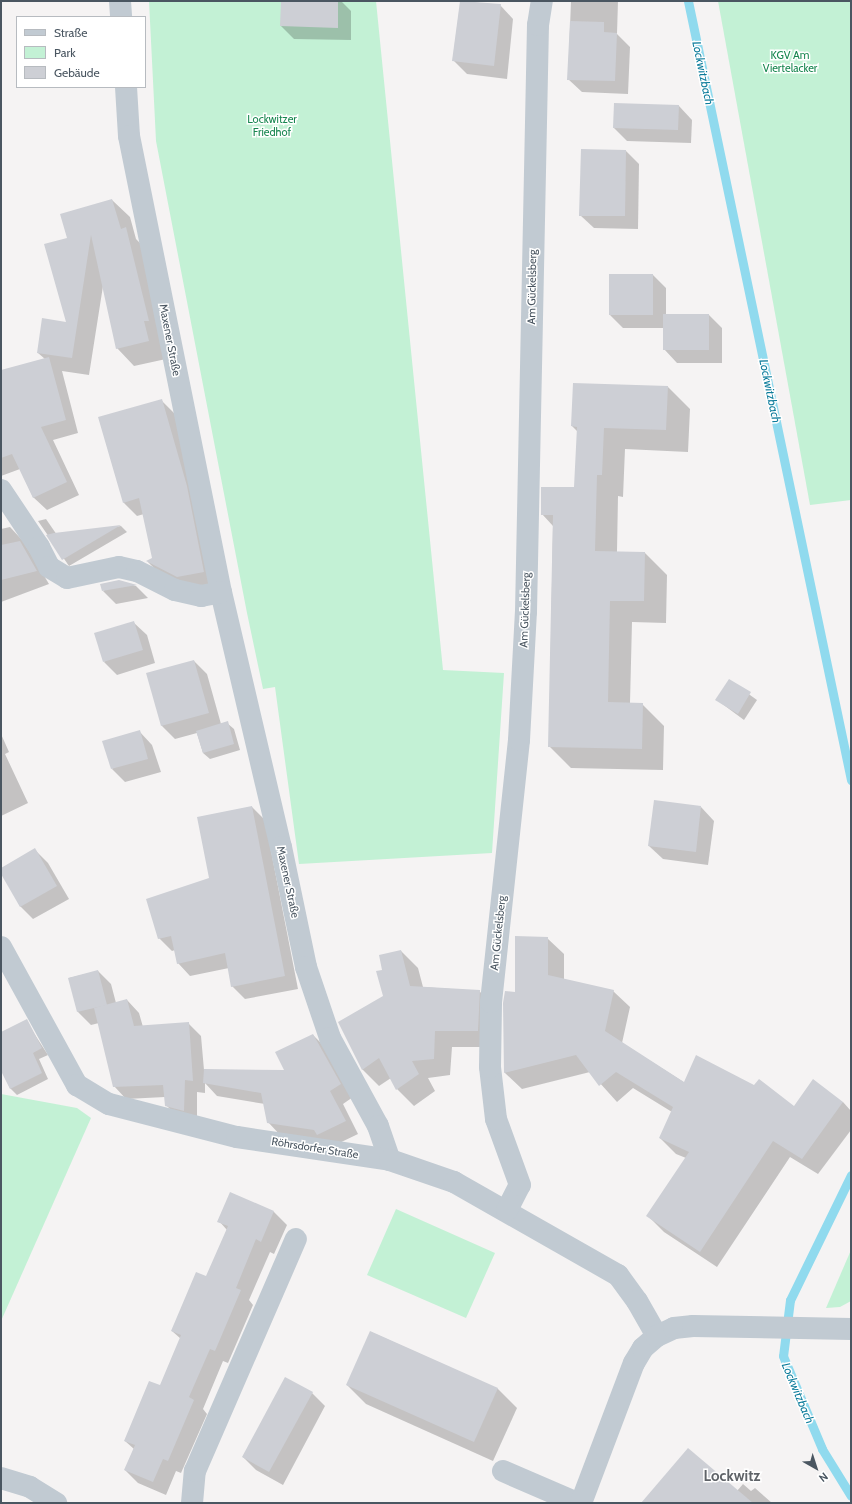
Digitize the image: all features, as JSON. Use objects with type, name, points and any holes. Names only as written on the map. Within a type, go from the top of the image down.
[{"type":"street","points":[[120,1],[121,16]]},
{"type":"street","name":"Am Gückelsberg","points":[[507,1210],[520,1184],[496,1119],[490,1067],[491,1002],[519,740],[526,612],[538,32],[542,1]]},
{"type":"street","name":"Maxener Straße","points":[[126,88],[129,136],[221,592],[282,847],[306,968],[330,1038],[378,1126],[390,1160]]},
{"type":"street","points":[[1,490],[40,547],[49,567],[67,578],[119,567],[137,571],[175,590],[201,596],[221,592]]},
{"type":"street","name":"Röhrsdorfer Straße","points":[[1,947],[78,1085],[109,1104],[237,1137],[390,1160],[454,1182],[507,1210],[618,1275],[637,1301],[657,1336]]},
{"type":"street","points":[[192,1503],[195,1471],[296,1239]]},
{"type":"street","points":[[581,1503],[634,1363],[643,1348],[657,1336],[674,1328],[693,1326],[851,1329]]},
{"type":"street","points":[[503,1471],[577,1503]]},
{"type":"street","points":[[1,1478],[30,1487],[56,1503]]},
{"type":"green space","name":"Lockwitzer Friedhof","points":[[149,1],[376,1],[443,670],[504,673],[492,853],[299,864],[275,687],[263,689],[156,141]]},
{"type":"green space","name":"KGV Am Viertelacker","points":[[718,1],[851,1],[851,500],[810,505]]},
{"type":"green space","points":[[1,1094],[77,1108],[91,1118],[1,1321]]},
{"type":"green space","points":[[396,1209],[495,1253],[466,1318],[367,1275]]},
{"type":"green space","points":[[851,1250],[851,1301],[840,1307],[826,1308]]},
{"type":"building","points":[[281,1],[338,1],[338,28],[280,26]]},
{"type":"building","points":[[460,1],[501,4],[494,66],[452,61]]},
{"type":"building","points":[[570,21],[604,22],[604,32],[617,33],[615,81],[567,80]]},
{"type":"building","points":[[614,103],[679,105],[678,130],[613,128]]},
{"type":"building","points":[[581,149],[626,150],[625,216],[579,216]]},
{"type":"building","points":[[112,199],[121,229],[126,227],[149,321],[144,321],[149,341],[116,349],[91,235],[72,358],[37,353],[42,318],[66,322],[44,244],[67,238],[60,214]]},
{"type":"building","points":[[609,274],[653,274],[653,315],[609,315]]},
{"type":"building","points":[[663,314],[709,314],[709,350],[663,350]]},
{"type":"building","points":[[49,357],[66,420],[41,427],[67,482],[33,498],[12,454],[1,458],[1,370]]},
{"type":"building","points":[[573,383],[668,386],[666,430],[604,428],[602,475],[597,475],[595,551],[645,552],[644,601],[610,601],[608,702],[643,703],[642,749],[548,747],[553,515],[541,515],[541,487],[574,487],[577,427],[571,426]]},
{"type":"building","points":[[162,399],[187,486],[204,572],[177,577],[146,561],[152,558],[139,498],[123,503],[98,417]]},
{"type":"building","points":[[121,525],[62,560],[46,535],[54,533]]},
{"type":"building","points":[[20,541],[37,571],[1,580],[1,545]]},
{"type":"building","points":[[119,580],[137,585],[102,591],[100,584]]},
{"type":"building","points":[[134,621],[143,650],[103,662],[94,633]]},
{"type":"building","points":[[194,660],[209,713],[161,726],[146,673]]},
{"type":"building","points":[[729,679],[751,692],[738,714],[715,700]]},
{"type":"building","points":[[228,721],[234,744],[203,753],[196,731]]},
{"type":"building","points":[[140,730],[148,759],[111,769],[102,741]]},
{"type":"building","points":[[654,800],[701,806],[696,852],[648,846]]},
{"type":"building","points":[[252,806],[285,976],[231,987],[225,953],[177,964],[171,936],[158,939],[146,899],[209,878],[197,817]]},
{"type":"building","points":[[35,848],[57,886],[20,907],[1,874],[1,868]]},
{"type":"building","points":[[515,936],[548,937],[548,975],[614,990],[605,1031],[684,1082],[696,1055],[754,1085],[759,1079],[794,1106],[813,1079],[843,1102],[802,1159],[773,1141],[700,1252],[646,1216],[689,1152],[659,1138],[673,1107],[616,1072],[599,1086],[576,1055],[504,1073],[503,1003],[505,991],[515,992]]},
{"type":"building","points":[[401,950],[410,986],[480,990],[478,1031],[435,1031],[434,1059],[412,1061],[419,1074],[396,1090],[379,1058],[362,1070],[338,1022],[383,996],[376,971],[382,970],[379,955]]},
{"type":"building","points":[[98,970],[107,1005],[77,1012],[68,978]]},
{"type":"building","points":[[127,999],[134,1026],[189,1022],[193,1081],[185,1080],[184,1111],[165,1106],[163,1085],[113,1087],[94,1008]]},
{"type":"building","points":[[27,1019],[42,1048],[33,1053],[42,1073],[10,1089],[1,1071],[1,1032]]},
{"type":"building","points":[[313,1034],[341,1084],[330,1091],[346,1121],[317,1135],[314,1130],[267,1123],[261,1093],[203,1083],[204,1069],[284,1070],[275,1052]]},
{"type":"building","points":[[230,1192],[274,1211],[261,1242],[256,1239],[236,1288],[241,1290],[215,1351],[210,1349],[189,1397],[194,1400],[168,1461],[163,1459],[153,1482],[124,1470],[135,1445],[124,1441],[149,1381],[160,1385],[181,1335],[171,1331],[196,1272],[206,1276],[228,1226],[217,1222]]},
{"type":"building","points":[[370,1331],[498,1388],[474,1442],[346,1385]]},
{"type":"building","points":[[285,1377],[313,1392],[269,1472],[242,1457]]},
{"type":"building","points":[[688,1448],[753,1503],[641,1503]]},
{"type":"waterway","name":"Lockwitzbach","points":[[688,1],[851,780]]},
{"type":"waterway","name":"Lockwitzbach","points":[[851,1175],[790,1300],[783,1356],[822,1449],[851,1496]]},
{"type":"district","name":"Lockwitz","points":[[732,1477]]}]
